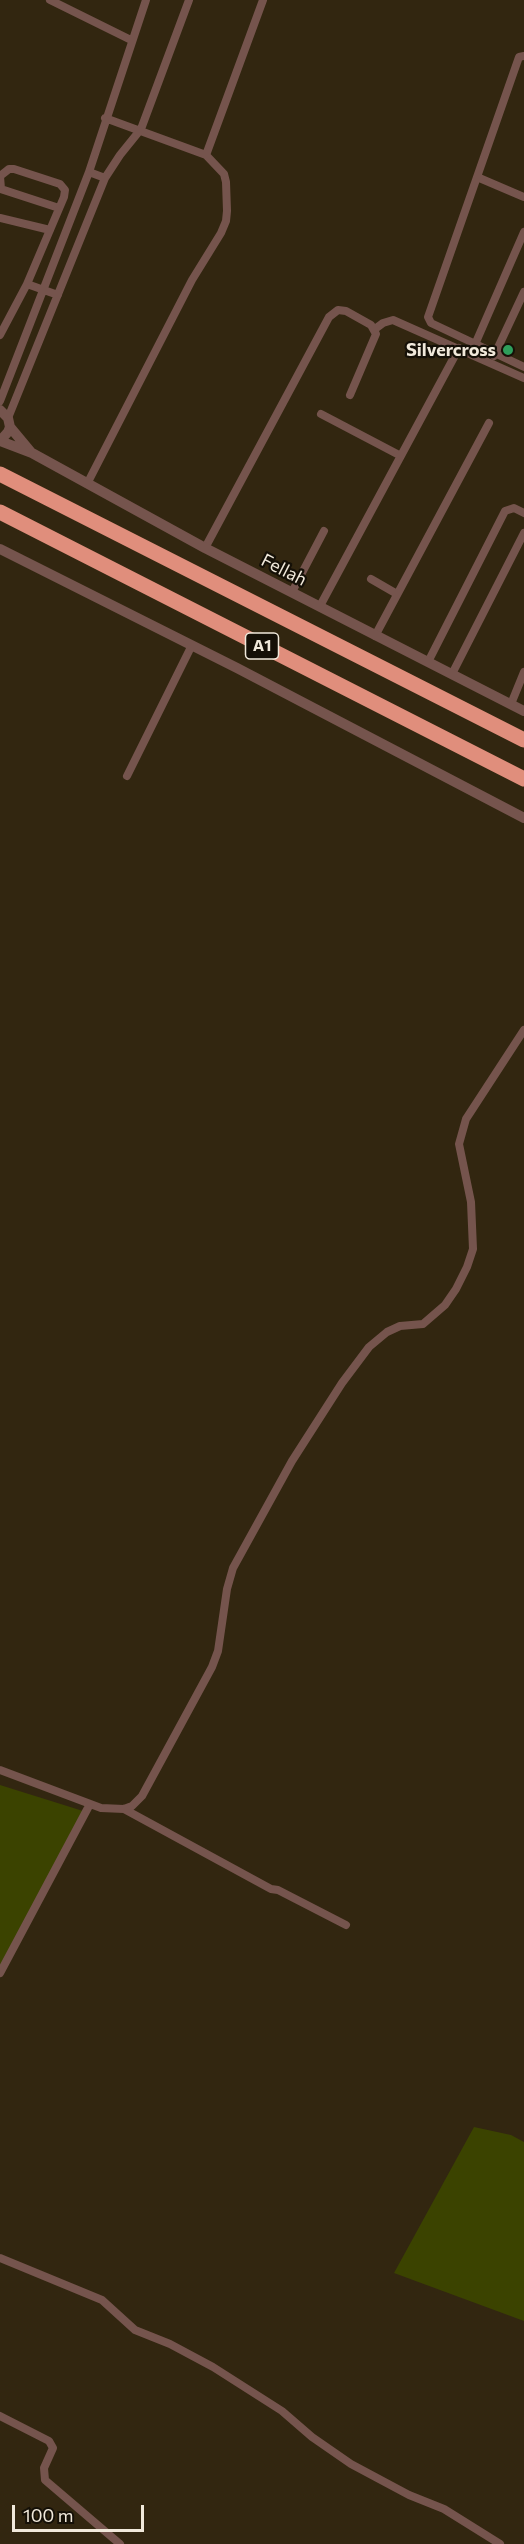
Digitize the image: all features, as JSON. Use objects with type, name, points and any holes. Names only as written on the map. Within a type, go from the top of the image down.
[{"type":"highway","name":"A1","points":[[0,474],[524,740]]},
{"type":"highway","name":"A1","points":[[0,512],[524,779]]},
{"type":"street","points":[[50,0],[131,39]]},
{"type":"street","points":[[0,401],[89,172],[131,39],[146,0]]},
{"type":"street","points":[[6,418],[105,178],[141,129],[189,0]]},
{"type":"street","points":[[206,155],[263,0]]},
{"type":"street","points":[[524,56],[519,57],[428,317],[431,323],[524,367]]},
{"type":"street","points":[[87,484],[166,328],[226,221],[227,196],[224,174],[206,155],[141,129],[105,118]]},
{"type":"street","points":[[1,332],[27,284],[50,230],[59,208],[65,192],[60,184],[14,169],[9,169],[0,176],[0,189],[59,208]]},
{"type":"street","points":[[89,172],[105,178]]},
{"type":"street","points":[[477,177],[524,197]]},
{"type":"street","points":[[0,218],[50,230]]},
{"type":"street","points":[[471,353],[524,232]]},
{"type":"street","points":[[27,284],[58,295]]},
{"type":"street","points":[[491,363],[524,292]]},
{"type":"street","points":[[205,548],[329,318],[334,312],[346,311],[375,329]]},
{"type":"street","points":[[375,329],[393,320],[524,378]]},
{"type":"street","points":[[350,395],[375,339],[375,329]]},
{"type":"street","points":[[320,606],[459,348]]},
{"type":"street","points":[[321,414],[401,456]]},
{"type":"street","name":"Fellah","points":[[6,418],[32,453]]},
{"type":"street","name":"Fellah","points":[[6,418],[8,432],[0,441],[32,453],[205,548],[524,711]]},
{"type":"street","points":[[375,636],[489,423]]},
{"type":"street","points":[[428,662],[506,511],[514,508],[524,513]]},
{"type":"street","points":[[292,592],[324,531]]},
{"type":"street","points":[[452,674],[524,533]]},
{"type":"street","points":[[0,549],[192,645],[524,818]]},
{"type":"street","points":[[371,579],[397,594]]},
{"type":"street","points":[[127,776],[192,645]]},
{"type":"street","points":[[511,704],[524,672]]},
{"type":"street","points":[[0,1770],[90,1804],[114,1809],[132,1806],[142,1796],[205,1683],[218,1651],[227,1589],[234,1568],[304,1441],[369,1347],[387,1332],[400,1326],[423,1324],[445,1305],[456,1289],[473,1249],[471,1202],[459,1144],[466,1119],[524,1030]]},
{"type":"street","points":[[0,1973],[90,1804]]},
{"type":"street","points":[[124,1809],[271,1888],[346,1925]]},
{"type":"street","points":[[0,2258],[102,2300],[135,2330],[170,2344],[213,2367],[282,2411],[312,2437],[351,2464],[408,2495],[444,2509],[500,2544]]},
{"type":"street","points":[[0,2416],[49,2441],[53,2448],[44,2468],[45,2480],[120,2544]]},
{"type":"green space","points":[[0,1785],[83,1811],[0,1968]]},
{"type":"green space","points":[[474,2127],[511,2135],[524,2142],[524,2321],[394,2273]]},
{"type":"place","name":"Silvercross","points":[[508,350]]}]
